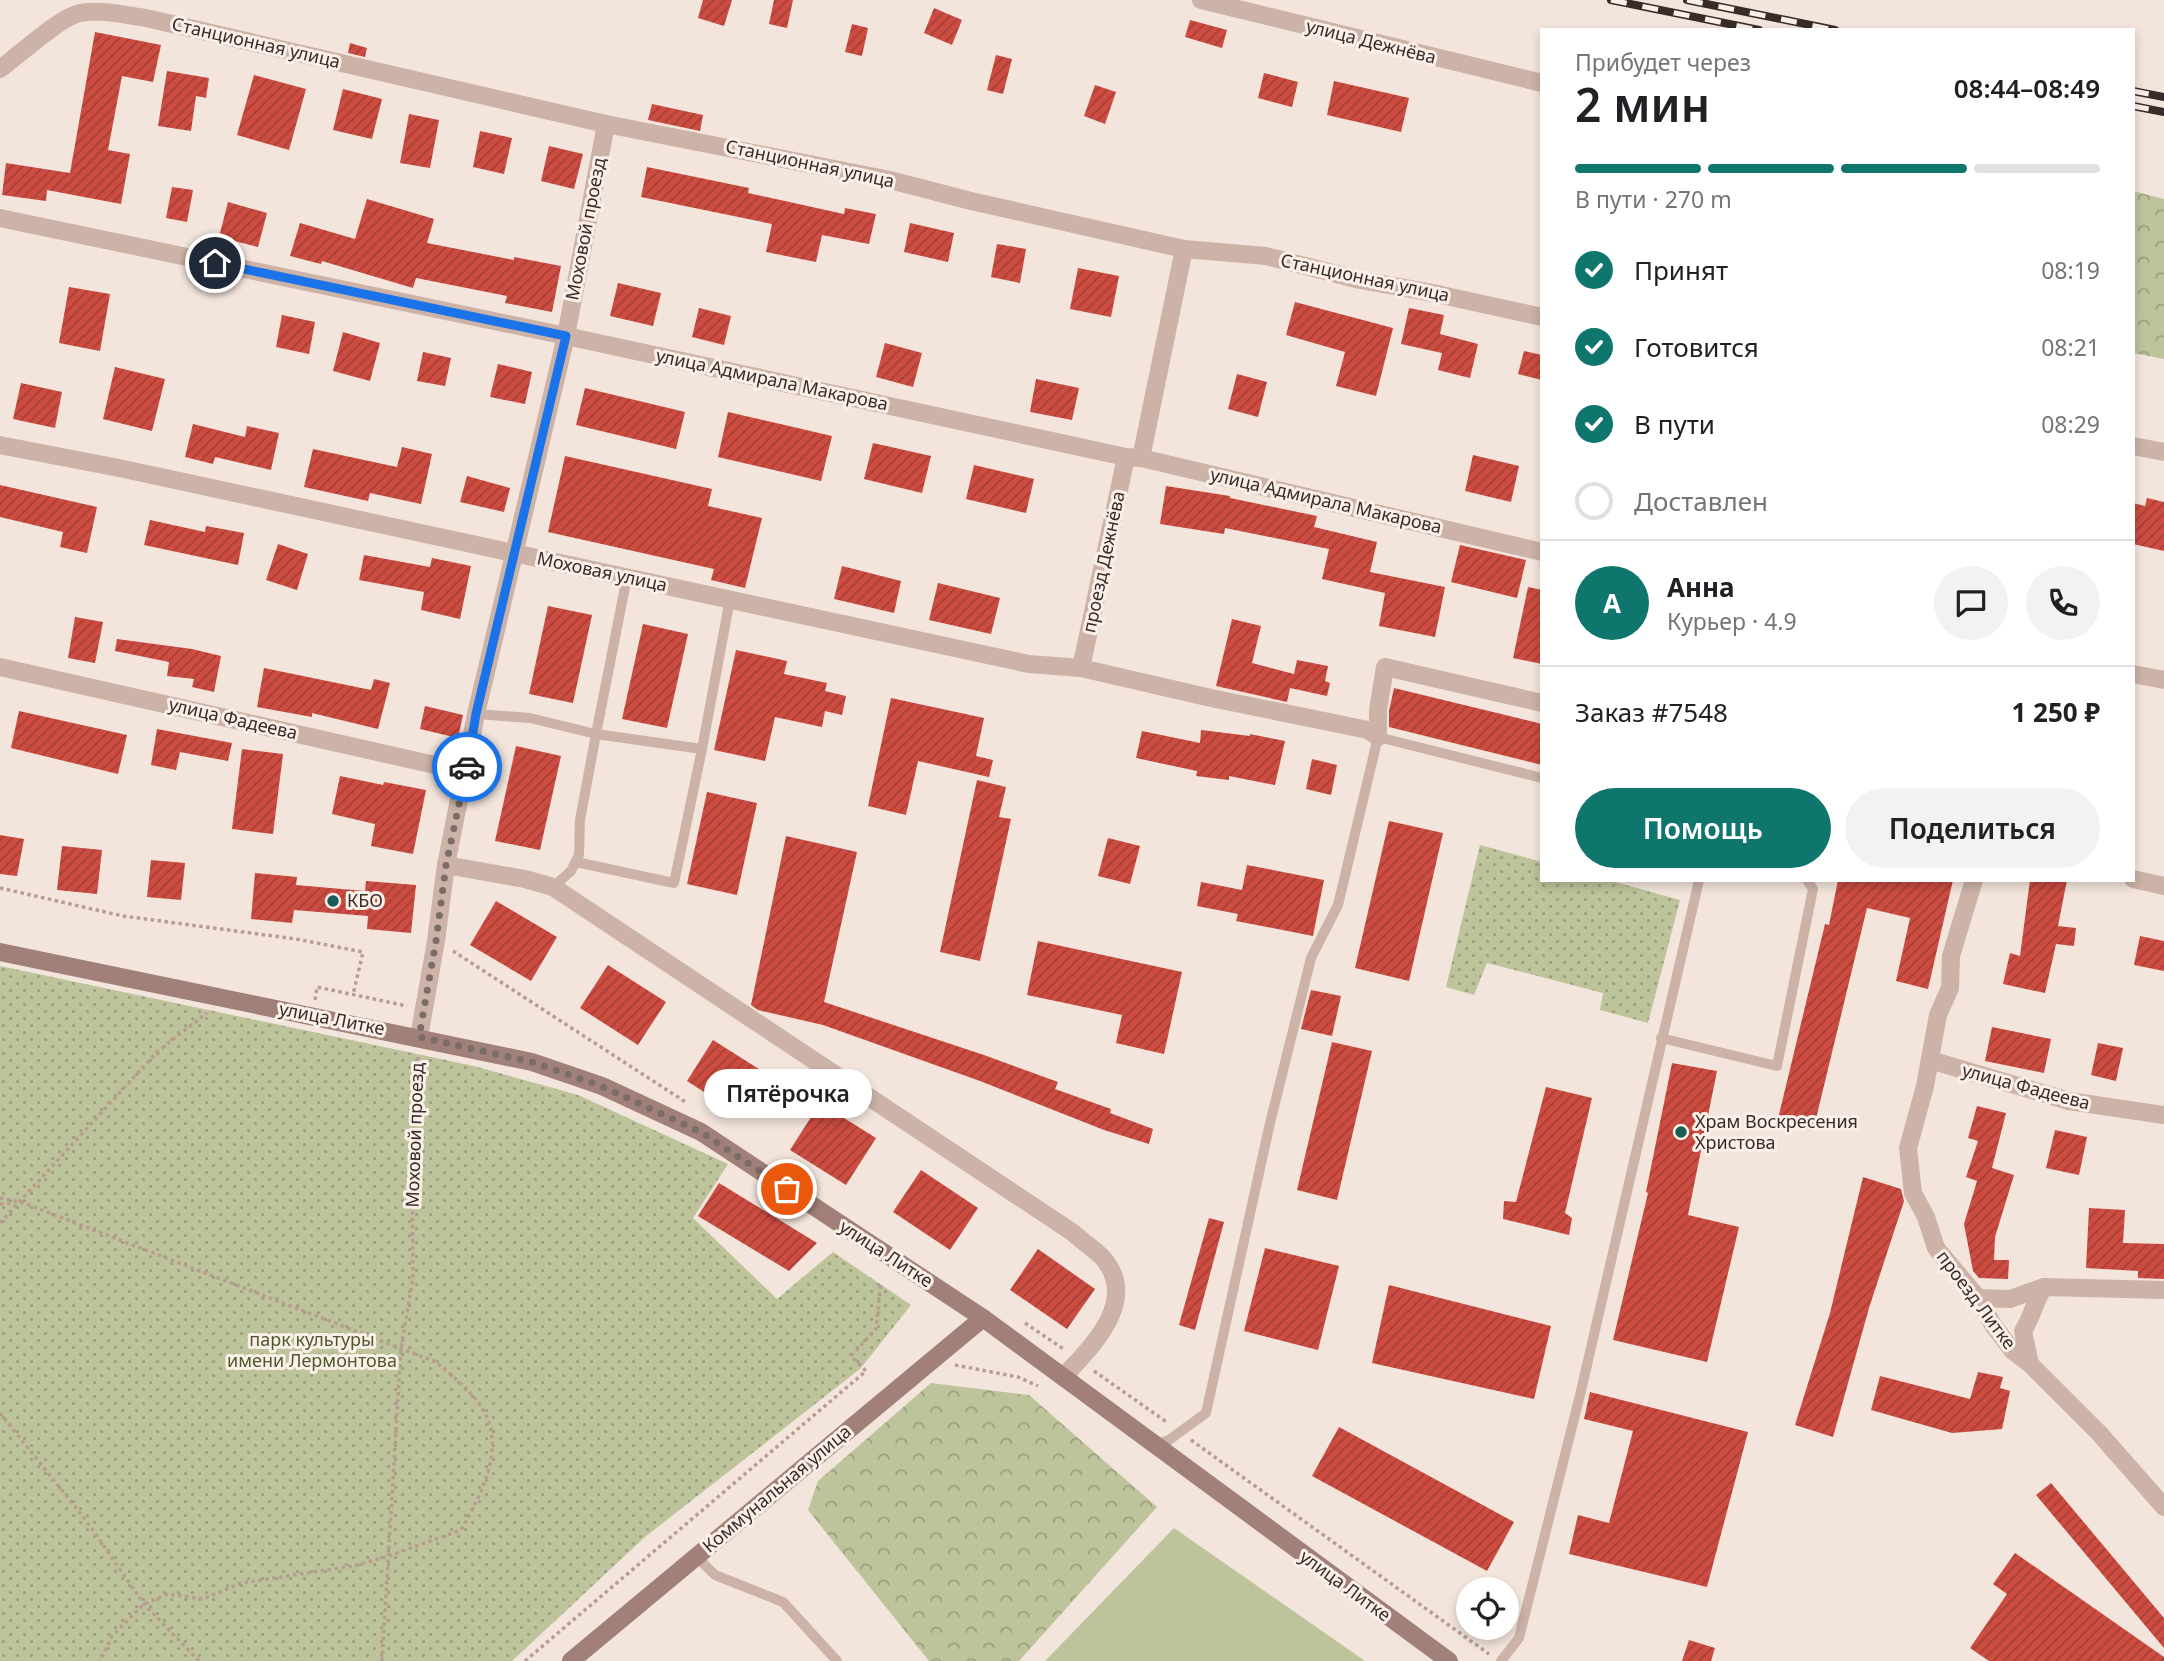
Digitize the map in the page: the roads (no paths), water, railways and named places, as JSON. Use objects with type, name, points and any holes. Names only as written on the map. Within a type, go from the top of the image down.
[{"type":"main road","name":"улица Литке","points":[[0,952],[532,1062],[601,1086],[701,1132],[983,1318],[1450,1661]]},
{"type":"main road","name":"Коммунальная улица","points":[[571,1661],[983,1318]]},
{"type":"street","name":"улица Дежнёва","points":[[1201,0],[1540,83]]},
{"type":"street","name":"Станционная улица","points":[[0,69],[53,28],[78,13],[104,12],[146,18],[606,124],[890,180],[1184,249],[1266,256],[1360,280],[1540,317]]},
{"type":"street","name":"Моховой проезд","points":[[419,1037],[446,865],[476,714],[566,336],[606,124]]},
{"type":"street","name":"улица Адмирала Макарова","points":[[0,218],[1134,457],[1540,552]]},
{"type":"street","name":"проезд Дежнёва","points":[[1081,668],[1184,249]]},
{"type":"street","name":"Моховая улица","points":[[0,445],[119,468],[1029,664],[1081,668],[1368,730],[1378,737]]},
{"type":"street","points":[[2135,446],[2164,452]]},
{"type":"street","name":"улица Фадеева","points":[[0,667],[466,772]]},
{"type":"street","points":[[1378,737],[1378,710],[1385,667],[1540,703]]},
{"type":"street","points":[[2135,674],[2164,680]]},
{"type":"street","points":[[446,865],[525,879],[553,887],[1072,1233],[1102,1258],[1115,1280],[1115,1310],[1083,1357],[1063,1377]]},
{"type":"street","points":[[2135,879],[2164,886]]},
{"type":"street","name":"проезд Литке","points":[[1973,882],[1951,956],[1950,988],[1938,1015],[1908,1148],[1913,1193],[1926,1217],[1936,1248],[1979,1297],[1993,1325],[2013,1350],[2099,1433],[2164,1507]]},
{"type":"street","name":"улица Фадеева","points":[[1930,1060],[2069,1101],[2164,1115]]},
{"type":"street","points":[[2030,1364],[2022,1331],[2032,1316],[2037,1297],[2044,1287]]},
{"type":"street","points":[[1979,1297],[2010,1298],[2044,1287],[2164,1290]]},
{"type":"lane","points":[[553,887],[571,871],[579,855],[580,820],[626,577]]},
{"type":"lane","points":[[576,862],[674,883],[730,599]]},
{"type":"lane","points":[[476,714],[530,718],[596,734],[702,749]]},
{"type":"lane","points":[[1155,1445],[1169,1440],[1206,1413],[1270,1123],[1311,958],[1338,905],[1378,737],[1540,778]]},
{"type":"lane","points":[[1501,1661],[1519,1638],[1581,1391],[1699,882]]},
{"type":"lane","points":[[1661,1038],[1777,1066],[1814,889],[1809,882]]},
{"type":"lane","points":[[696,1556],[715,1575],[783,1602],[837,1661]]},
{"type":"railway","points":[[1611,0],[1749,28]]},
{"type":"railway","points":[[1687,0],[1825,28]]},
{"type":"railway","points":[[2135,91],[2164,97]]},
{"type":"railway","points":[[2135,106],[2164,112]]},
{"type":"place","name":"КБО","points":[[333,901]]},
{"type":"place","name":"Храм Воскресения Христова","points":[[1681,1132]]},
{"type":"place","name":"Пятёрочка","points":[[787,1189]]},
{"type":"park label","name":"парк культуры имени Лермонтова","points":[[312,1350]]}]
